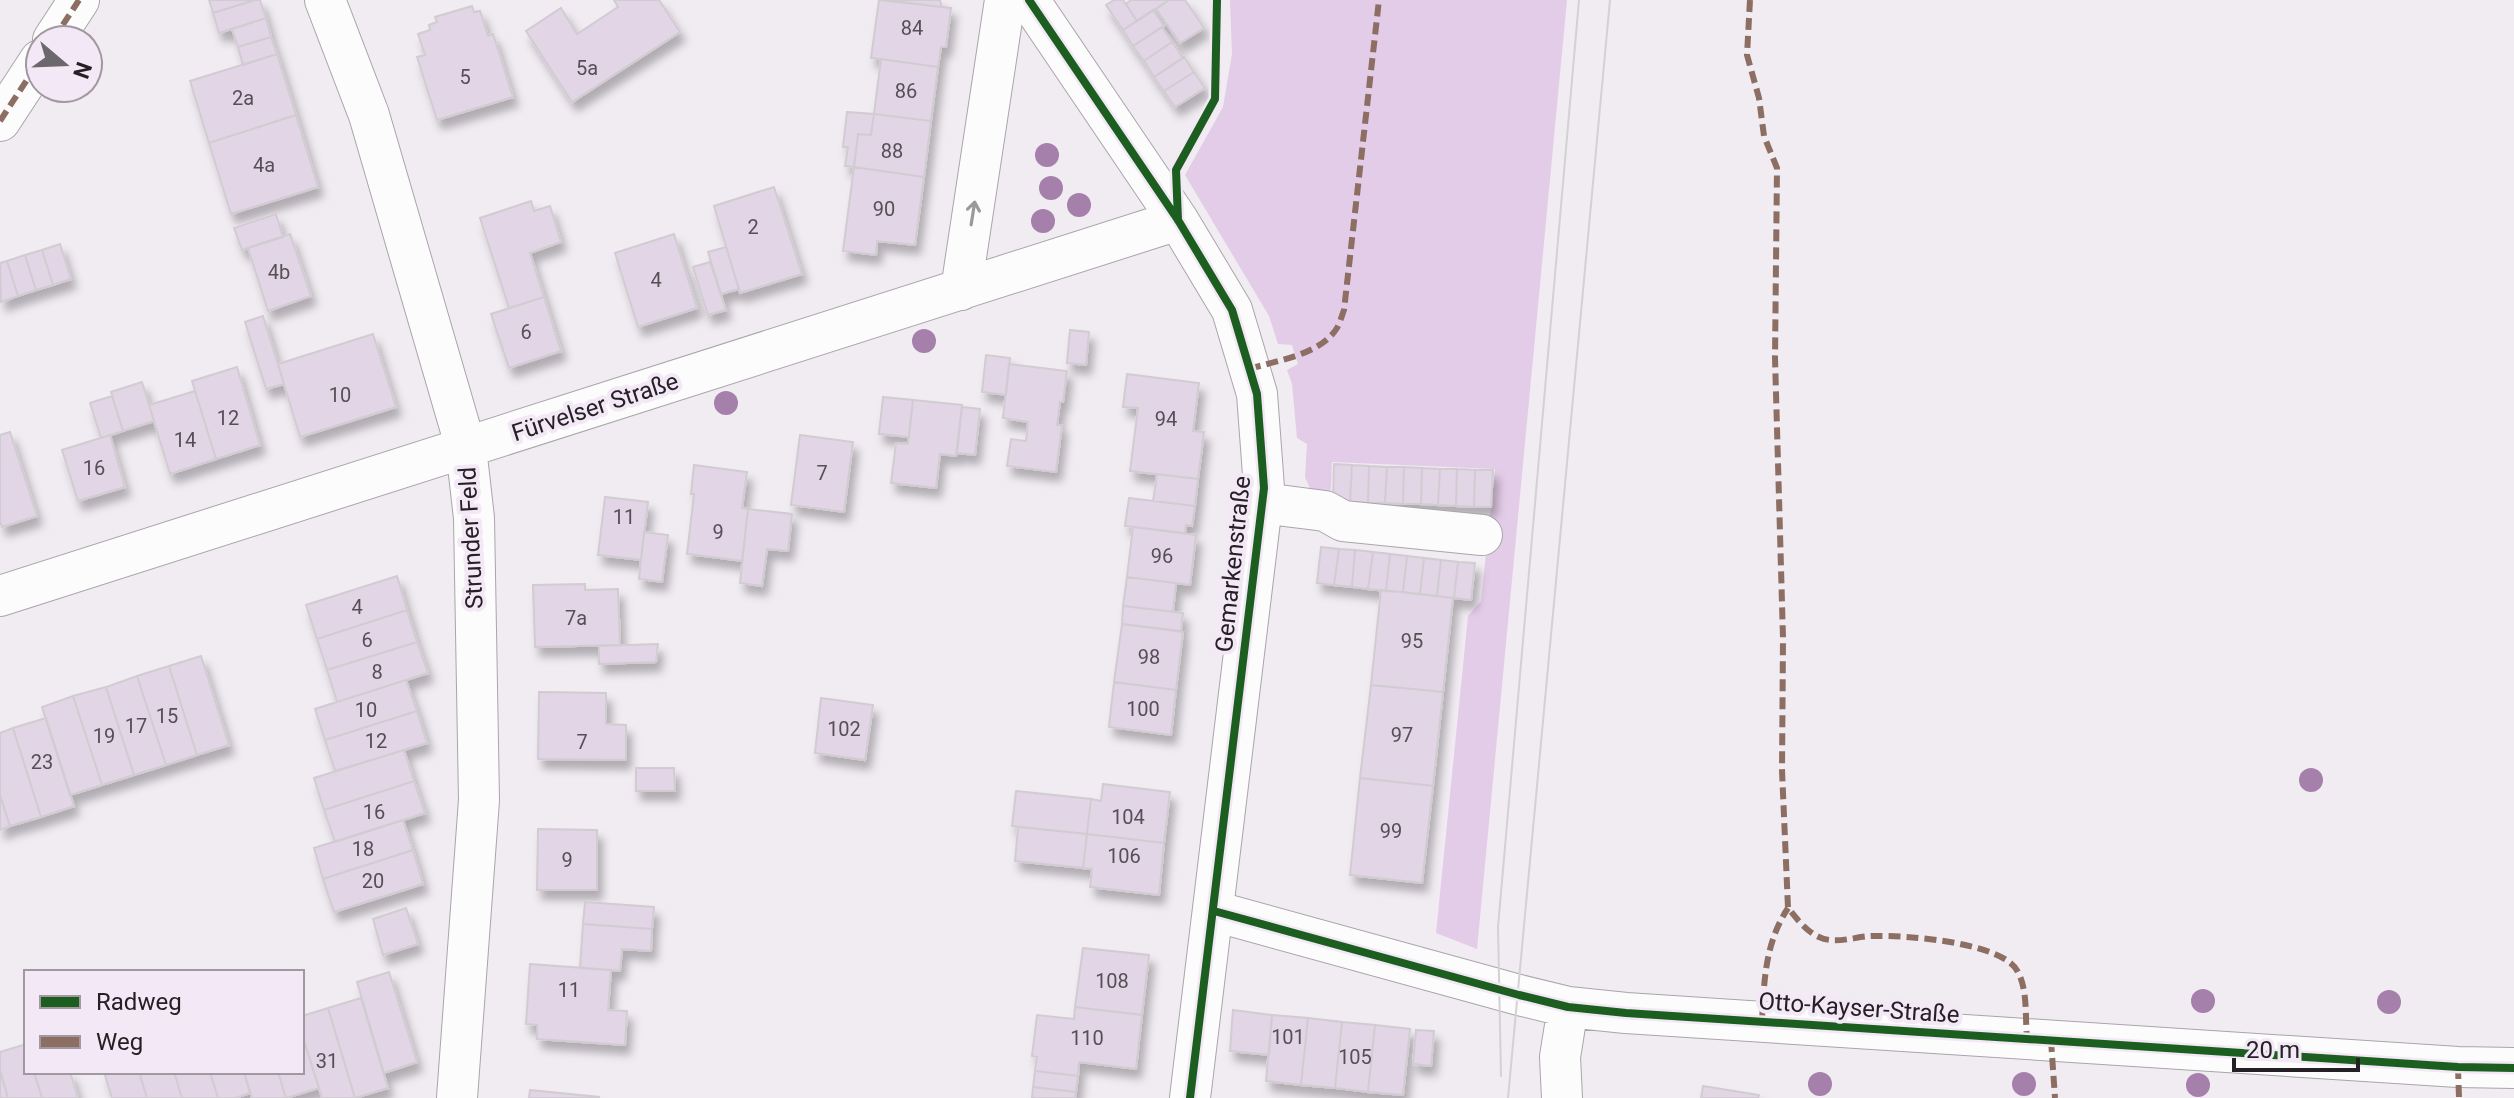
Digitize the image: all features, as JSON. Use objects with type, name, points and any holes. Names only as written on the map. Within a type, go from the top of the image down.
[{"type":"street","points":[[63,24],[79,0]]},
{"type":"street","name":"Strunder Feld","points":[[325,0],[369,115],[466,448],[474,518],[479,800],[457,1098]]},
{"type":"street","points":[[961,290],[1005,0]]},
{"type":"street","name":"Gemarkenstraße","points":[[1029,0],[1178,220],[1232,310],[1257,394],[1264,488],[1190,1098]]},
{"type":"street","points":[[0,121],[24,84]]},
{"type":"street","name":"Fürvelser Straße","points":[[0,596],[1178,220]]},
{"type":"street","points":[[1262,503],[1325,511],[1343,521],[1482,535]]},
{"type":"street","name":"Otto-Kayser-Straße","points":[[1214,911],[1568,1007],[2458,1067],[2514,1068]]},
{"type":"street","points":[[1562,1098],[1560,1057],[1568,1007]]},
{"type":"shaded area","points":[[1230,0],[1567,0],[1477,949],[1436,933],[1468,616],[1481,601],[1495,469],[1332,462],[1330,501],[1315,500],[1305,477],[1307,444],[1297,438],[1292,384],[1287,370],[1298,364],[1292,345],[1278,344],[1269,316],[1185,175],[1223,107],[1232,54]]},
{"type":"building","points":[[209,0],[255,0],[213,13]]},
{"type":"building","points":[[260,0],[266,18],[219,33],[213,13]]},
{"type":"building","points":[[614,0],[659,0],[680,32],[572,102],[526,31],[561,8],[577,34],[618,7]]},
{"type":"building","points":[[879,0],[951,8],[946,47],[941,47],[938,67],[871,58]]},
{"type":"building","points":[[886,0],[940,0],[942,7]]},
{"type":"building","points":[[1114,0],[1123,0],[1137,21],[1123,30],[1106,5]]},
{"type":"building","points":[[1131,0],[1169,0],[1137,21],[1126,4]]},
{"type":"building","points":[[1169,0],[1185,0],[1204,28],[1180,43],[1156,9]]},
{"type":"building","points":[[472,6],[474,12],[480,11],[488,36],[493,34],[513,97],[437,120],[417,57],[425,55],[418,34],[430,30],[429,25],[437,22],[435,17]]},
{"type":"building","points":[[1153,10],[1164,26],[1133,46],[1123,30]]},
{"type":"building","points":[[266,18],[271,37],[238,47],[232,29]]},
{"type":"building","points":[[1162,27],[1172,42],[1144,61],[1133,46]]},
{"type":"building","points":[[271,37],[277,54],[243,65],[238,47]]},
{"type":"building","points":[[1172,42],[1183,58],[1154,77],[1144,61]]},
{"type":"building","points":[[277,54],[296,115],[209,143],[190,81]]},
{"type":"building","points":[[1184,57],[1194,72],[1164,91],[1154,77]]},
{"type":"building","points":[[881,59],[938,67],[931,121],[874,114]]},
{"type":"building","points":[[1194,72],[1205,88],[1175,107],[1164,91]]},
{"type":"building","points":[[847,112],[874,114],[871,135],[858,134],[854,167],[845,166],[848,147],[843,147]]},
{"type":"building","points":[[874,114],[931,121],[924,177],[854,167],[858,134],[871,135]]},
{"type":"building","points":[[296,115],[318,187],[231,214],[209,143]]},
{"type":"building","points":[[854,167],[924,177],[915,245],[877,241],[876,255],[843,251]]},
{"type":"building","points":[[774,187],[802,274],[740,293],[714,206]]},
{"type":"building","points":[[531,201],[534,211],[550,206],[561,242],[530,253],[544,297],[509,308],[480,218]]},
{"type":"building","points":[[276,214],[283,237],[242,250],[234,228]]},
{"type":"building","points":[[290,234],[311,296],[268,311],[248,248]]},
{"type":"building","points":[[674,234],[697,308],[638,327],[615,253]]},
{"type":"building","points":[[60,244],[71,279],[53,285],[42,250]]},
{"type":"building","points":[[726,247],[739,289],[721,294],[708,252]]},
{"type":"building","points":[[42,250],[53,285],[36,290],[25,255]]},
{"type":"building","points":[[25,255],[36,290],[18,296],[7,261]]},
{"type":"building","points":[[7,261],[18,296],[1,302],[0,263]]},
{"type":"building","points":[[710,262],[726,310],[708,315],[693,267]]},
{"type":"building","points":[[544,297],[561,351],[509,368],[491,314]]},
{"type":"building","points":[[263,316],[284,384],[266,389],[245,322]]},
{"type":"building","points":[[1070,330],[1089,332],[1086,365],[1067,363]]},
{"type":"building","points":[[373,334],[396,407],[300,437],[278,364]]},
{"type":"building","points":[[986,355],[1010,358],[1006,395],[982,392]]},
{"type":"building","points":[[1009,364],[1067,371],[1057,425],[1062,425],[1056,472],[1007,466],[1011,439],[1026,441],[1028,422],[1003,418]]},
{"type":"building","points":[[237,367],[260,445],[216,459],[192,381]]},
{"type":"building","points":[[1127,374],[1199,383],[1193,431],[1204,432],[1198,479],[1130,471],[1138,408],[1123,407]]},
{"type":"building","points":[[142,382],[154,421],[123,431],[111,392]]},
{"type":"building","points":[[195,391],[216,459],[170,474],[149,405]]},
{"type":"building","points":[[112,396],[123,431],[101,438],[90,403]]},
{"type":"building","points":[[883,397],[913,400],[909,437],[879,434]]},
{"type":"building","points":[[913,400],[962,405],[956,456],[940,454],[936,488],[891,483],[896,443],[908,444]]},
{"type":"building","points":[[962,407],[980,409],[975,455],[957,453]]},
{"type":"building","points":[[10,432],[37,516],[2,527],[0,435]]},
{"type":"building","points":[[110,435],[125,487],[78,501],[62,450]]},
{"type":"building","points":[[800,435],[853,442],[844,512],[791,505]]},
{"type":"building","points":[[1334,464],[1352,465],[1350,502],[1333,501]]},
{"type":"building","points":[[694,465],[747,472],[742,508],[748,509],[742,561],[687,554]]},
{"type":"building","points":[[1352,465],[1369,466],[1368,503],[1350,502]]},
{"type":"building","points":[[1369,466],[1387,467],[1385,503],[1368,503]]},
{"type":"building","points":[[1387,467],[1404,467],[1403,504],[1385,503]]},
{"type":"building","points":[[1404,467],[1422,468],[1421,504],[1403,504]]},
{"type":"building","points":[[1422,468],[1440,469],[1438,505],[1421,504]]},
{"type":"building","points":[[1440,469],[1457,469],[1456,506],[1438,505]]},
{"type":"building","points":[[1457,469],[1475,470],[1474,507],[1456,506]]},
{"type":"building","points":[[1475,470],[1493,470],[1491,507],[1474,507]]},
{"type":"building","points":[[1157,474],[1198,479],[1195,506],[1153,501]]},
{"type":"building","points":[[605,497],[648,502],[641,560],[598,555]]},
{"type":"building","points":[[1129,498],[1195,506],[1192,526],[1186,525],[1185,533],[1125,526]]},
{"type":"building","points":[[748,509],[792,514],[788,551],[767,549],[762,586],[740,583]]},
{"type":"building","points":[[1133,527],[1196,535],[1190,585],[1127,577]]},
{"type":"building","points":[[644,532],[668,535],[662,582],[639,579]]},
{"type":"building","points":[[1321,547],[1339,549],[1334,585],[1317,583]]},
{"type":"building","points":[[1339,549],[1355,550],[1352,587],[1334,585]]},
{"type":"building","points":[[1355,550],[1373,552],[1368,589],[1352,587]]},
{"type":"building","points":[[1373,552],[1390,554],[1386,591],[1368,589]]},
{"type":"building","points":[[1390,554],[1407,556],[1403,592],[1386,591]]},
{"type":"building","points":[[1407,556],[1424,558],[1420,594],[1403,592]]},
{"type":"building","points":[[1424,558],[1441,560],[1437,596],[1420,594]]},
{"type":"building","points":[[1441,560],[1458,562],[1454,598],[1437,596]]},
{"type":"building","points":[[1458,562],[1475,563],[1471,600],[1454,598]]},
{"type":"building","points":[[397,576],[407,610],[317,639],[306,605]]},
{"type":"building","points":[[1127,577],[1176,583],[1173,612],[1123,606]]},
{"type":"building","points":[[585,584],[585,590],[618,589],[620,645],[535,647],[533,585]]},
{"type":"building","points":[[1381,590],[1453,598],[1443,692],[1371,685]]},
{"type":"building","points":[[1123,606],[1183,613],[1181,631],[1122,624]]},
{"type":"building","points":[[407,610],[417,642],[327,670],[317,639]]},
{"type":"building","points":[[1122,624],[1183,632],[1176,690],[1114,682]]},
{"type":"building","points":[[417,642],[428,673],[337,702],[327,670]]},
{"type":"building","points":[[658,644],[656,662],[599,664],[599,646]]},
{"type":"building","points":[[201,656],[229,745],[197,755],[169,666]]},
{"type":"building","points":[[169,666],[197,755],[166,765],[137,676]]},
{"type":"building","points":[[137,676],[166,765],[134,775],[106,687]]},
{"type":"building","points":[[406,680],[417,711],[325,740],[315,709]]},
{"type":"building","points":[[1114,682],[1176,690],[1171,735],[1109,727]]},
{"type":"building","points":[[1371,685],[1443,692],[1433,786],[1360,778]]},
{"type":"building","points":[[106,687],[134,775],[102,785],[73,696]]},
{"type":"building","points":[[539,692],[606,693],[606,724],[626,725],[626,760],[538,759]]},
{"type":"building","points":[[73,696],[102,785],[70,795],[42,707]]},
{"type":"building","points":[[821,698],[873,705],[865,760],[815,753]]},
{"type":"building","points":[[417,711],[427,743],[335,771],[325,740]]},
{"type":"building","points":[[46,718],[74,806],[41,817],[13,728]]},
{"type":"building","points":[[13,728],[41,817],[10,826],[0,795],[0,733]]},
{"type":"building","points":[[404,750],[414,781],[324,810],[314,778]]},
{"type":"building","points":[[636,768],[674,768],[675,791],[636,791]]},
{"type":"building","points":[[1360,778],[1433,786],[1422,883],[1350,875]]},
{"type":"building","points":[[414,781],[425,813],[335,842],[324,810]]},
{"type":"building","points":[[1103,784],[1170,792],[1164,843],[1087,834],[1091,799],[1101,801]]},
{"type":"building","points":[[1016,791],[1091,799],[1087,834],[1012,826]]},
{"type":"building","points":[[0,795],[10,826],[0,830]]},
{"type":"building","points":[[403,820],[413,850],[323,879],[314,848]]},
{"type":"building","points":[[1018,827],[1087,834],[1083,868],[1015,861]]},
{"type":"building","points":[[538,829],[597,830],[597,890],[537,890]]},
{"type":"building","points":[[1087,834],[1164,843],[1159,895],[1090,887],[1092,869],[1083,868]]},
{"type":"building","points":[[413,850],[423,884],[334,912],[323,879]]},
{"type":"building","points":[[585,902],[654,907],[652,929],[583,924]]},
{"type":"building","points":[[406,908],[418,944],[383,955],[373,919]]},
{"type":"building","points":[[583,924],[652,929],[651,951],[622,949],[620,971],[580,968]]},
{"type":"building","points":[[1083,948],[1149,955],[1142,1015],[1075,1007]]},
{"type":"building","points":[[530,964],[611,970],[608,1010],[627,1011],[625,1045],[537,1039],[537,1025],[526,1024]]},
{"type":"building","points":[[389,972],[417,1062],[384,1073],[357,982]]},
{"type":"building","points":[[361,998],[388,1088],[355,1098],[328,1008]]},
{"type":"building","points":[[1075,1007],[1142,1015],[1136,1069],[1079,1062],[1078,1076],[1035,1071],[1037,1057],[1032,1056],[1037,1015],[1074,1019]]},
{"type":"building","points":[[328,1008],[355,1098],[322,1098],[304,1040],[304,1015]]},
{"type":"building","points":[[1233,1010],[1272,1015],[1269,1055],[1230,1051]]},
{"type":"building","points":[[1272,1015],[1308,1018],[1301,1085],[1266,1081]]},
{"type":"building","points":[[1308,1018],[1342,1022],[1335,1088],[1301,1085]]},
{"type":"building","points":[[1342,1022],[1375,1025],[1368,1092],[1335,1088]]},
{"type":"building","points":[[1375,1025],[1410,1029],[1403,1095],[1368,1092]]},
{"type":"building","points":[[1416,1030],[1434,1031],[1431,1066],[1413,1064]]},
{"type":"building","points":[[304,1040],[319,1088],[286,1098],[279,1074],[304,1074]]},
{"type":"building","points":[[24,1045],[24,1074],[35,1074],[42,1098],[8,1098],[0,1070],[0,1052]]},
{"type":"building","points":[[0,1070],[8,1098],[0,1098]]},
{"type":"building","points":[[1035,1071],[1078,1076],[1076,1092],[1033,1087]]},
{"type":"building","points":[[35,1074],[71,1074],[78,1098],[42,1098]]},
{"type":"building","points":[[105,1074],[140,1074],[147,1098],[112,1098]]},
{"type":"building","points":[[140,1074],[175,1074],[182,1098],[147,1098]]},
{"type":"building","points":[[175,1074],[211,1074],[218,1098],[182,1098]]},
{"type":"building","points":[[211,1074],[245,1074],[250,1093],[235,1098],[218,1098]]},
{"type":"building","points":[[245,1074],[279,1074],[286,1098],[252,1098]]},
{"type":"building","points":[[1703,1086],[1759,1095],[1758,1098],[1701,1098]]},
{"type":"building","points":[[1033,1087],[1076,1092],[1075,1098],[1032,1098]]},
{"type":"building","points":[[530,1090],[599,1097],[599,1098],[529,1098]]},
{"type":"tram line","points":[[1501,1076],[1498,927],[1579,0]]},
{"type":"tram line","points":[[1508,1098],[1610,0]]},
{"type":"marked path","points":[[63,24],[79,0]]},
{"type":"marked path","points":[[1249,369],[1320,345],[1330,337],[1341,319],[1379,0]]},
{"type":"marked path","points":[[1750,0],[1747,55],[1759,98],[1764,136],[1777,168],[1775,358],[1783,638],[1782,770],[1788,908],[1806,928],[1826,939],[1873,936],[1929,939],[1974,947],[2009,962],[2018,972],[2023,988],[2027,1039]]},
{"type":"marked path","points":[[0,121],[24,84]]},
{"type":"marked path","points":[[1762,1022],[1770,949],[1788,908]]},
{"type":"marked path","points":[[2051,1040],[2055,1098]]},
{"type":"marked path","points":[[2458,1067],[2459,1098]]},
{"type":"cycle path","points":[[1029,0],[1178,220],[1232,310],[1257,394],[1264,488],[1190,1098]]},
{"type":"cycle path","points":[[1178,220],[1176,170],[1215,99],[1217,0]]},
{"type":"cycle path","points":[[1214,911],[1568,1007],[2458,1067],[2514,1068]]}]
